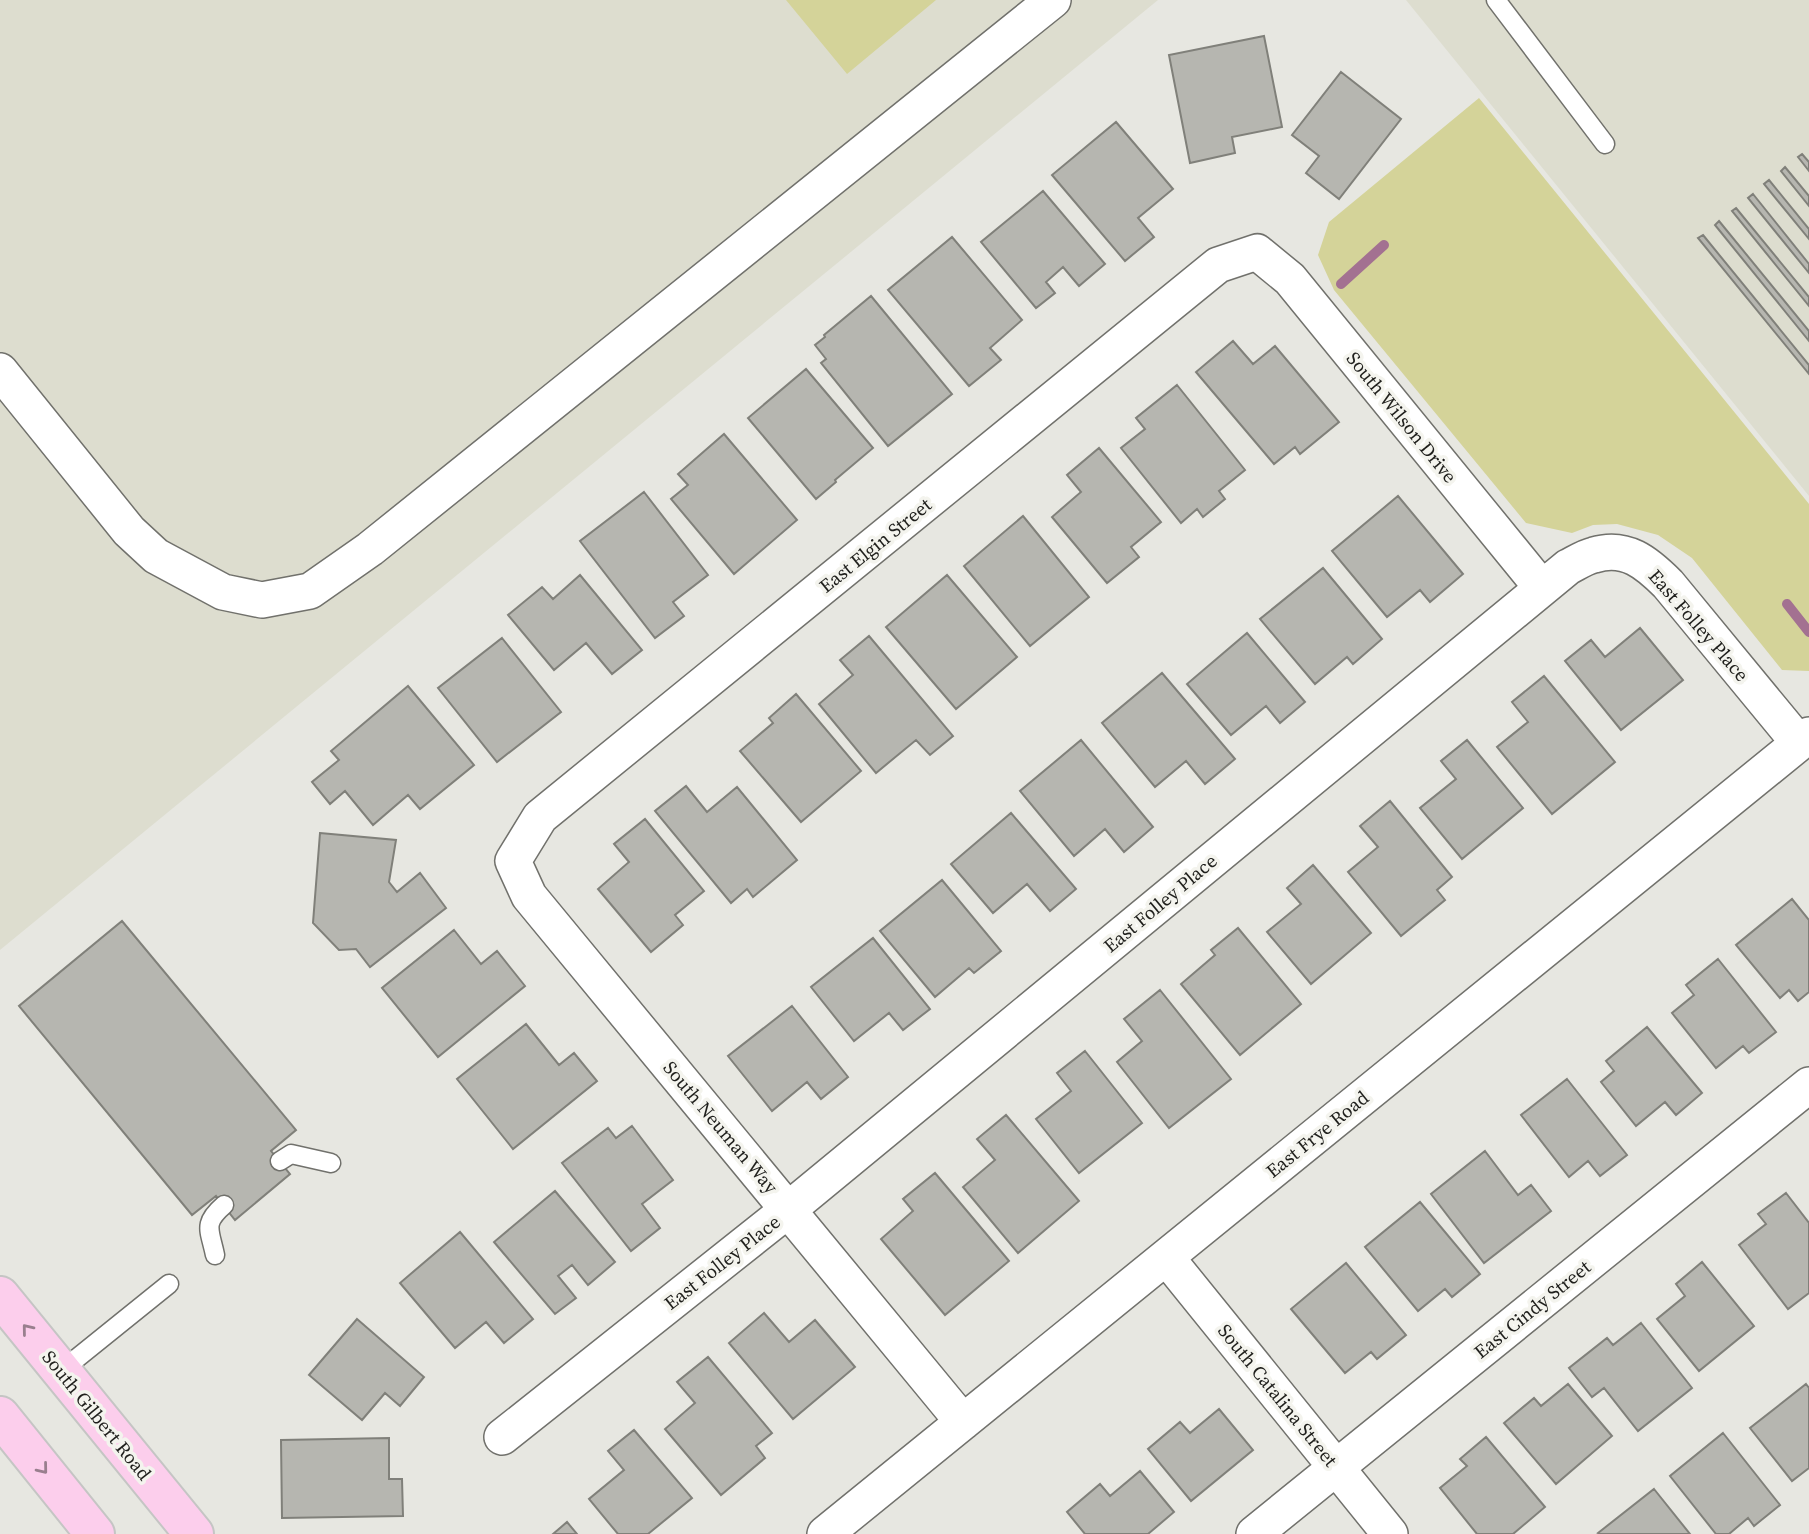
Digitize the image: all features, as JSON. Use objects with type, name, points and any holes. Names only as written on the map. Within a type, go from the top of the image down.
[{"type":"main road","name":"South Gilbert Road","points":[[0,1296],[194,1534]]},
{"type":"main road","points":[[0,1416],[95,1534]]},
{"type":"street","points":[[0,371],[129,531],[156,556],[223,592],[262,600],[310,591],[370,549],[1053,0]]},
{"type":"street","name":"South Wilson Drive","points":[[1256,251],[1290,279],[1542,588]]},
{"type":"street","name":"East Elgin Street","points":[[513,861],[540,817],[550,808],[1218,265],[1256,251]]},
{"type":"street","name":"East Folley Place","points":[[502,1437],[789,1209],[1568,567],[1595,555],[1623,552],[1649,565],[1804,739]]},
{"type":"street","name":"East Frye Road","points":[[825,1534],[1804,739]]},
{"type":"street","name":"South Neuman Way","points":[[513,861],[529,896],[963,1422]]},
{"type":"street","name":"East Cindy Street","points":[[1254,1534],[1809,1085]]},
{"type":"street","name":"South Catalina Street","points":[[1166,1257],[1390,1534]]},
{"type":"lane","points":[[1496,0],[1605,144]]},
{"type":"lane","points":[[280,1161],[291,1154],[331,1163]]},
{"type":"lane","points":[[215,1255],[209,1225],[211,1216],[224,1205]]},
{"type":"lane","points":[[61,1371],[169,1284]]},
{"type":"shaded area","points":[[0,0],[1158,0],[0,950]]},
{"type":"shaded area","points":[[786,0],[936,0],[847,74]]},
{"type":"shaded area","points":[[1406,0],[1809,0],[1809,496]]},
{"type":"shaded area","points":[[1479,98],[1809,504],[1809,671],[1782,670],[1692,558],[1658,535],[1617,524],[1593,525],[1572,533],[1526,523],[1334,290],[1318,255],[1329,222]]},
{"type":"building","points":[[1264,36],[1282,127],[1232,137],[1235,153],[1190,163],[1169,55]]},
{"type":"building","points":[[1341,72],[1401,119],[1339,199],[1306,173],[1319,156],[1292,135]]},
{"type":"building","points":[[1116,122],[1173,189],[1138,218],[1154,237],[1125,261],[1052,175]]},
{"type":"building","points":[[1802,154],[1809,162],[1809,171],[1798,157]]},
{"type":"building","points":[[1785,167],[1809,196],[1809,206],[1781,171]]},
{"type":"building","points":[[1769,180],[1809,229],[1809,239],[1764,184]]},
{"type":"building","points":[[1043,191],[1105,264],[1079,286],[1063,267],[1046,282],[1055,293],[1036,308],[981,242]]},
{"type":"building","points":[[1753,194],[1809,264],[1809,273],[1748,198]]},
{"type":"building","points":[[1736,208],[1809,297],[1809,306],[1732,211]]},
{"type":"building","points":[[1719,221],[1809,331],[1809,341],[1715,225]]},
{"type":"building","points":[[1703,235],[1809,365],[1809,374],[1698,238]]},
{"type":"building","points":[[952,237],[1022,320],[990,348],[1001,360],[969,386],[888,290]]},
{"type":"building","points":[[871,296],[952,394],[888,446],[821,363],[826,359],[815,345]]},
{"type":"building","points":[[1233,341],[1253,364],[1275,346],[1339,422],[1300,454],[1295,447],[1274,464],[1196,372]]},
{"type":"building","points":[[806,369],[873,448],[816,499],[748,418]]},
{"type":"building","points":[[1177,385],[1245,470],[1219,491],[1225,499],[1203,517],[1197,509],[1181,523],[1121,448],[1145,429],[1136,418]]},
{"type":"building","points":[[724,434],[797,520],[734,574],[671,499],[688,485],[678,474]]},
{"type":"building","points":[[1099,448],[1161,522],[1131,547],[1139,557],[1107,583],[1052,517],[1081,492],[1067,475]]},
{"type":"building","points":[[644,492],[708,575],[673,602],[684,616],[655,638],[580,541]]},
{"type":"building","points":[[1398,496],[1463,574],[1430,602],[1420,590],[1387,617],[1332,551]]},
{"type":"building","points":[[1023,516],[1089,597],[1030,646],[964,566]]},
{"type":"building","points":[[1323,568],[1382,639],[1353,664],[1347,657],[1315,684],[1260,619]]},
{"type":"building","points":[[580,575],[642,650],[612,674],[586,643],[554,670],[508,615],[542,587],[553,599]]},
{"type":"building","points":[[947,575],[1017,657],[956,709],[886,627]]},
{"type":"building","points":[[1640,628],[1683,680],[1621,730],[1565,661],[1591,640],[1605,657]]},
{"type":"building","points":[[1247,633],[1305,702],[1280,723],[1266,706],[1231,735],[1187,684]]},
{"type":"building","points":[[869,636],[953,736],[930,755],[916,740],[876,773],[819,704],[853,675],[840,660]]},
{"type":"building","points":[[502,638],[561,712],[497,762],[438,688]]},
{"type":"building","points":[[1162,673],[1235,759],[1205,784],[1186,761],[1155,787],[1102,723]]},
{"type":"building","points":[[1544,676],[1615,762],[1552,814],[1497,747],[1528,722],[1512,702]]},
{"type":"building","points":[[408,686],[474,765],[420,809],[408,795],[373,825],[345,791],[330,804],[312,782],[339,760],[331,751]]},
{"type":"building","points":[[796,694],[861,771],[801,822],[740,751],[773,723],[769,718]]},
{"type":"building","points":[[1081,740],[1153,827],[1124,852],[1105,829],[1074,856],[1020,791]]},
{"type":"building","points":[[1467,740],[1523,808],[1462,859],[1420,808],[1456,779],[1441,761]]},
{"type":"building","points":[[686,786],[707,812],[737,787],[797,860],[753,897],[747,889],[731,903],[655,811]]},
{"type":"building","points":[[1390,801],[1452,877],[1437,890],[1445,900],[1401,936],[1348,872],[1378,847],[1360,826]]},
{"type":"building","points":[[1011,813],[1076,889],[1050,911],[1027,884],[993,913],[951,864]]},
{"type":"building","points":[[645,819],[704,891],[675,915],[683,925],[651,952],[598,889],[629,862],[614,844]]},
{"type":"building","points":[[320,833],[396,840],[389,882],[397,892],[420,873],[446,908],[370,967],[356,949],[339,950],[313,923]]},
{"type":"building","points":[[1313,865],[1371,933],[1311,984],[1267,932],[1301,904],[1287,888]]},
{"type":"building","points":[[942,880],[1001,951],[974,973],[969,968],[935,997],[880,931]]},
{"type":"building","points":[[1792,899],[1809,920],[1809,992],[1798,1001],[1789,990],[1780,998],[1736,945]]},
{"type":"building","points":[[122,921],[296,1130],[271,1151],[290,1174],[235,1220],[216,1196],[192,1215],[19,1006]]},
{"type":"building","points":[[1238,928],[1301,1004],[1240,1055],[1181,984],[1215,955],[1211,950]]},
{"type":"building","points":[[454,930],[481,964],[497,951],[525,986],[438,1057],[382,988]]},
{"type":"building","points":[[873,938],[930,1009],[903,1030],[889,1013],[854,1041],[811,987]]},
{"type":"building","points":[[1718,959],[1776,1032],[1749,1053],[1743,1046],[1716,1068],[1672,1013],[1694,995],[1686,985]]},
{"type":"building","points":[[1160,990],[1231,1079],[1169,1128],[1117,1062],[1142,1041],[1124,1019]]},
{"type":"building","points":[[792,1006],[848,1077],[821,1099],[807,1082],[772,1111],[728,1056]]},
{"type":"building","points":[[526,1024],[559,1065],[574,1053],[597,1081],[513,1149],[457,1079]]},
{"type":"building","points":[[1647,1027],[1702,1093],[1676,1115],[1665,1102],[1636,1126],[1601,1082],[1614,1071],[1606,1061]]},
{"type":"building","points":[[1085,1051],[1142,1123],[1079,1173],[1036,1119],[1071,1091],[1057,1073]]},
{"type":"building","points":[[1567,1079],[1627,1155],[1600,1176],[1588,1161],[1569,1177],[1521,1115]]},
{"type":"building","points":[[1006,1115],[1079,1201],[1018,1253],[963,1187],[995,1160],[977,1139]]},
{"type":"building","points":[[632,1126],[673,1180],[642,1204],[660,1228],[631,1251],[562,1163],[608,1128],[616,1138]]},
{"type":"building","points":[[1485,1151],[1518,1195],[1531,1185],[1551,1211],[1484,1263],[1431,1194]]},
{"type":"building","points":[[935,1173],[1009,1261],[945,1315],[881,1239],[913,1211],[903,1199]]},
{"type":"building","points":[[555,1191],[615,1262],[588,1285],[572,1265],[558,1276],[576,1298],[555,1314],[494,1242]]},
{"type":"building","points":[[1786,1193],[1809,1223],[1809,1293],[1788,1309],[1739,1245],[1766,1224],[1758,1214]]},
{"type":"building","points":[[1420,1202],[1480,1274],[1452,1297],[1445,1289],[1418,1311],[1365,1247]]},
{"type":"building","points":[[460,1232],[533,1319],[504,1343],[486,1322],[455,1348],[400,1283]]},
{"type":"building","points":[[1702,1262],[1754,1326],[1699,1371],[1657,1319],[1685,1296],[1676,1284]]},
{"type":"building","points":[[1346,1263],[1406,1335],[1377,1359],[1371,1352],[1345,1373],[1291,1309]]},
{"type":"building","points":[[764,1313],[789,1342],[815,1320],[855,1367],[793,1419],[729,1343]]},
{"type":"building","points":[[357,1319],[424,1377],[400,1406],[385,1393],[362,1420],[309,1375]]},
{"type":"building","points":[[1641,1323],[1692,1388],[1638,1431],[1604,1388],[1592,1397],[1569,1368],[1607,1338],[1613,1345]]},
{"type":"building","points":[[708,1357],[772,1433],[756,1446],[765,1458],[721,1495],[665,1429],[695,1403],[677,1382]]},
{"type":"building","points":[[1568,1384],[1612,1436],[1556,1484],[1504,1423],[1534,1398],[1541,1406]]},
{"type":"building","points":[[1806,1384],[1809,1388],[1809,1468],[1792,1481],[1750,1428]]},
{"type":"building","points":[[1219,1409],[1253,1450],[1191,1501],[1148,1449],[1180,1422],[1190,1433]]},
{"type":"building","points":[[634,1430],[692,1498],[648,1534],[618,1534],[589,1499],[624,1470],[608,1451]]},
{"type":"building","points":[[1723,1433],[1780,1505],[1754,1526],[1748,1518],[1729,1534],[1716,1534],[1670,1476]]},
{"type":"building","points":[[1486,1437],[1545,1507],[1513,1534],[1477,1534],[1440,1488],[1467,1466],[1460,1459]]},
{"type":"building","points":[[389,1438],[389,1479],[402,1479],[403,1516],[282,1518],[281,1440]]},
{"type":"building","points":[[1140,1471],[1174,1512],[1148,1534],[1085,1534],[1067,1512],[1100,1484],[1110,1496]]},
{"type":"building","points":[[1654,1489],[1690,1534],[1598,1533]]},
{"type":"building","points":[[567,1522],[577,1534],[553,1534]]},
{"type":"waterway","points":[[1341,284],[1384,245]]},
{"type":"waterway","points":[[1787,604],[1809,632]]}]
